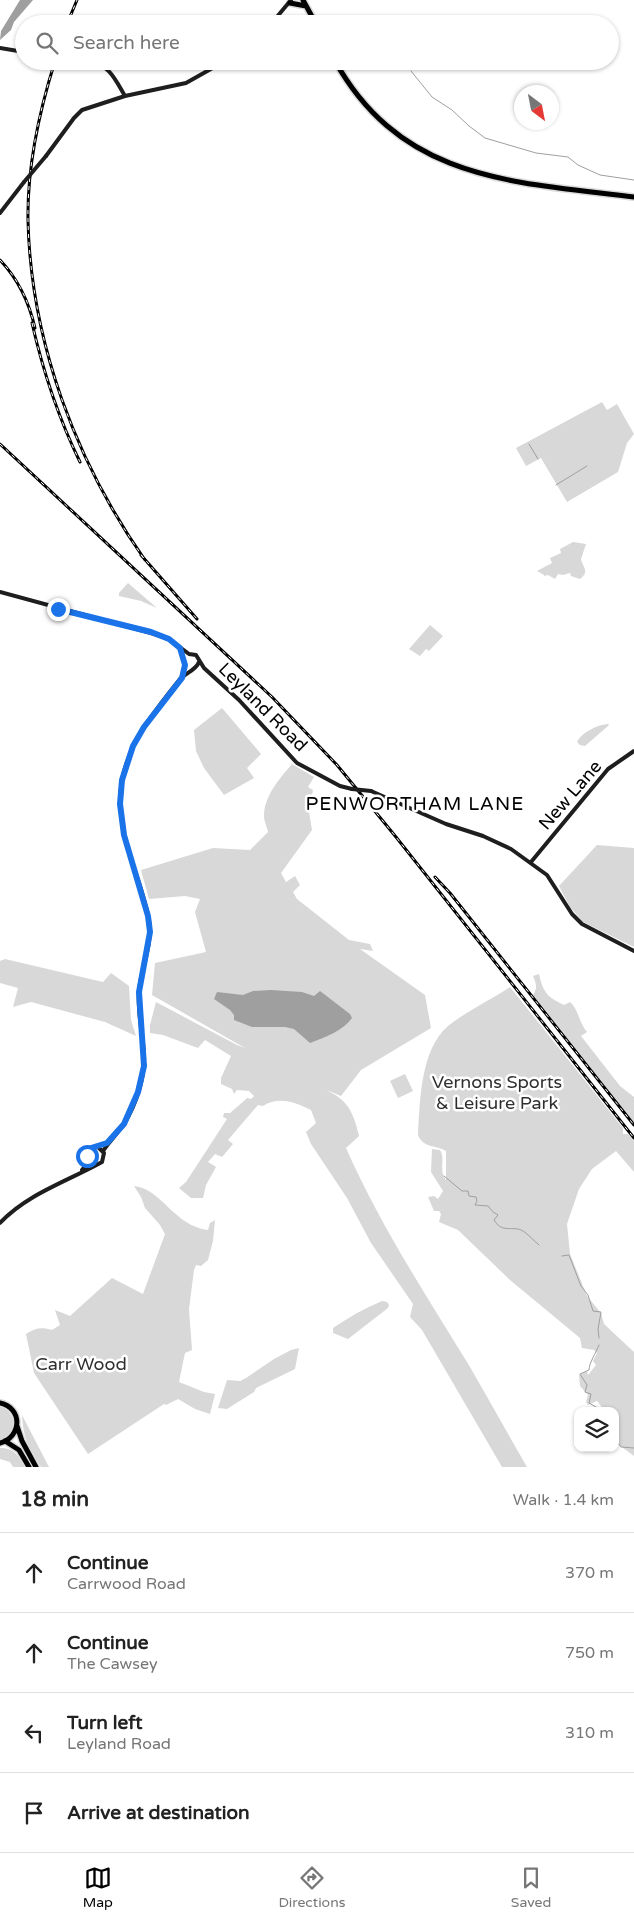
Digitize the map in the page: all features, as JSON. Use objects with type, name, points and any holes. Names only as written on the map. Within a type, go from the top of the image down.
[{"type":"highway","points":[[304,0],[312,15]]},
{"type":"highway","points":[[290,1],[307,6]]},
{"type":"highway","points":[[341,70],[372,112],[393,131],[427,154],[458,167],[508,181],[634,197]]},
{"type":"highway","points":[[0,1403],[13,1410],[22,1440],[36,1467]]},
{"type":"highway","points":[[2,1442],[13,1435],[17,1425]]},
{"type":"highway","points":[[2,1442],[19,1450],[29,1467]]},
{"type":"street","points":[[278,15],[290,1]]},
{"type":"street","points":[[0,48],[15,50]]},
{"type":"street","points":[[108,70],[125,96]]},
{"type":"street","points":[[0,213],[82,110],[125,96],[186,83],[210,70]]},
{"type":"street","points":[[0,592],[151,632],[169,639],[189,654],[196,655],[197,666]]},
{"type":"street","points":[[180,648],[185,665],[182,678]]},
{"type":"street","points":[[184,659],[189,654]]},
{"type":"street","points":[[185,665],[189,668],[197,666]]},
{"type":"street","points":[[0,1223],[10,1213],[34,1197],[100,1164],[104,1160],[103,1151],[124,1124],[132,1108],[143,1076],[144,1058],[139,1002],[140,982],[150,942],[150,932],[148,916],[124,835],[120,810],[121,786],[133,746],[144,727],[182,678],[197,666]]},
{"type":"street","name":"Leyland Road","points":[[197,666],[204,668],[239,700],[297,763],[333,782],[352,789],[371,791],[453,827],[496,841],[531,862],[547,875],[572,914],[582,924],[634,951]]},
{"type":"street","name":"New Lane","points":[[531,862],[608,769],[634,751]]},
{"type":"street","points":[[79,1173],[86,1165],[89,1150],[114,1137]]},
{"type":"street","points":[[98,1147],[103,1151]]},
{"type":"street","points":[[87,1158],[90,1163],[95,1165]]},
{"type":"green space","points":[[602,402],[607,410],[617,404],[634,434],[627,443],[618,472],[567,502],[541,458],[526,466],[516,448]]},
{"type":"green space","points":[[573,542],[586,544],[581,559],[585,574],[580,579],[571,576],[570,573],[558,574],[555,579],[548,575],[544,576],[537,571],[552,563],[550,558],[561,553],[560,549]]},
{"type":"green space","points":[[128,583],[157,608],[141,601],[119,596],[119,593]]},
{"type":"green space","points":[[430,625],[443,636],[429,651],[426,649],[420,656],[409,649]]},
{"type":"green space","points":[[222,708],[261,754],[247,768],[254,778],[224,795],[204,768],[196,751],[194,730]]},
{"type":"green space","points":[[609,724],[585,746],[577,742],[582,735],[590,730]]},
{"type":"green space","points":[[292,764],[314,777],[308,787],[313,790],[309,812],[312,830],[281,873],[286,882],[295,876],[300,885],[293,892],[297,899],[349,940],[370,944],[373,951],[360,949],[425,995],[431,1028],[361,1070],[341,1096],[325,1090],[345,1103],[350,1110],[359,1136],[346,1148],[359,1177],[404,1259],[470,1367],[527,1467],[502,1467],[422,1330],[410,1317],[413,1304],[371,1243],[347,1198],[311,1144],[306,1132],[316,1123],[311,1110],[287,1101],[275,1101],[263,1106],[258,1105],[228,1140],[233,1144],[222,1157],[215,1154],[208,1162],[216,1167],[206,1185],[203,1198],[191,1198],[179,1188],[186,1182],[227,1119],[223,1117],[224,1113],[230,1113],[247,1098],[251,1099],[254,1096],[249,1091],[237,1090],[234,1094],[232,1089],[221,1084],[221,1078],[231,1056],[205,1040],[198,1048],[163,1035],[150,1033],[150,1025],[156,1002],[245,1048],[152,995],[155,963],[206,952],[195,912],[200,899],[185,896],[149,899],[141,870],[213,848],[250,850],[268,832],[264,820],[267,801]]},
{"type":"green space","points":[[597,845],[634,848],[634,947],[583,922],[570,907],[559,886]]},
{"type":"green space","points":[[5,959],[103,982],[111,973],[129,986],[131,1020],[136,1036],[105,1022],[31,1002],[13,1007],[18,988],[0,983],[0,961]]},
{"type":"green space","points":[[539,974],[544,990],[553,999],[564,1005],[570,1002],[573,1005],[587,1032],[581,1036],[620,1086],[634,1097],[634,1123],[533,995],[536,986],[533,976]]},
{"type":"green space","name":"Vernons Sports & Leisure Park","points":[[510,987],[623,1128],[623,1134],[628,1134],[634,1141],[634,1172],[616,1151],[592,1169],[579,1189],[567,1224],[570,1254],[587,1296],[601,1313],[604,1324],[634,1352],[634,1456],[619,1445],[619,1407],[602,1407],[597,1401],[588,1405],[586,1402],[588,1395],[580,1386],[579,1375],[587,1371],[588,1375],[596,1365],[593,1361],[597,1353],[594,1350],[582,1348],[580,1338],[510,1280],[458,1230],[439,1222],[441,1214],[439,1211],[434,1211],[428,1197],[434,1196],[438,1199],[443,1191],[431,1172],[432,1149],[440,1150],[442,1153],[443,1172],[446,1180],[446,1151],[426,1144],[418,1135],[423,1077],[432,1049],[439,1036],[448,1026]]},
{"type":"green space","points":[[405,1074],[413,1091],[398,1098],[390,1081]]},
{"type":"green space","name":"Carr Wood","points":[[134,1186],[153,1194],[186,1222],[196,1227],[208,1230],[210,1223],[215,1220],[213,1241],[208,1260],[201,1266],[196,1265],[194,1270],[189,1309],[192,1350],[185,1353],[179,1382],[204,1392],[215,1394],[210,1414],[195,1409],[178,1399],[166,1405],[164,1404],[88,1454],[34,1373],[26,1334],[38,1329],[52,1330],[60,1325],[55,1310],[70,1316],[112,1278],[143,1294],[165,1234],[160,1225],[145,1208]]},
{"type":"green space","points":[[382,1301],[387,1302],[388,1308],[348,1339],[333,1333],[333,1328],[339,1324]]},
{"type":"green space","points":[[299,1348],[295,1369],[256,1388],[254,1392],[227,1409],[218,1408],[227,1380],[240,1381],[274,1359]]},
{"type":"green space","points":[[0,1406],[10,1413],[13,1429],[6,1437],[0,1440]]},
{"type":"green space","points":[[22,1415],[49,1467],[41,1467],[30,1448],[25,1437]]},
{"type":"green space","points":[[0,1448],[9,1449],[15,1453],[25,1467],[13,1467],[10,1462],[0,1459]]},
{"type":"shaded area","points":[[20,0],[33,0],[20,15],[15,15],[15,21],[11,30],[0,40],[1,31]]},
{"type":"shaded area","points":[[253,991],[302,992],[314,996],[320,991],[350,1014],[352,1018],[339,1030],[310,1043],[294,1029],[285,1027],[252,1027],[234,1020],[234,1015],[230,1010],[214,999],[217,992],[243,995]]},
{"type":"waterway","points":[[411,71],[432,97],[452,110],[485,138],[536,153],[568,157],[578,165],[600,175],[634,180]]},
{"type":"waterway","points":[[529,444],[538,459]]},
{"type":"waterway","points":[[556,485],[587,466]]},
{"type":"waterway","points":[[444,1176],[462,1191],[468,1191],[469,1196],[476,1197],[475,1205],[488,1206],[498,1215],[494,1220],[500,1227],[519,1229],[539,1245]]},
{"type":"waterway","points":[[562,1256],[569,1255],[581,1286],[588,1295],[593,1311],[601,1312],[598,1329],[599,1338]]},
{"type":"waterway","points":[[596,1407],[589,1403],[591,1394],[585,1392],[587,1385],[580,1374],[589,1370],[599,1345]]},
{"type":"waterway","points":[[619,1444],[621,1447],[634,1448]]},
{"type":"railway","points":[[71,15],[77,0]]},
{"type":"railway","points":[[52,70],[35,140],[28,201],[31,266],[38,311],[48,356],[78,442],[120,522],[145,560]]},
{"type":"railway","points":[[0,260],[13,275],[22,292],[30,309],[35,328]]},
{"type":"railway","points":[[32,323],[52,394],[80,462]]},
{"type":"railway","points":[[0,444],[272,697],[337,765],[634,1138]]},
{"type":"railway","points":[[141,555],[197,619]]},
{"type":"railway","points":[[435,877],[450,893],[634,1125]]},
{"type":"district","name":"PENWORTHAM LANE","points":[[415,804]]},
{"type":"route","points":[[58,609],[151,632],[169,639],[180,648],[185,665],[182,678],[144,727],[133,746],[122,780],[120,815],[127,848],[148,916],[150,932],[150,942],[139,992],[144,1058],[143,1076],[132,1108],[124,1124],[107,1143],[91,1148],[87,1156]]}]
